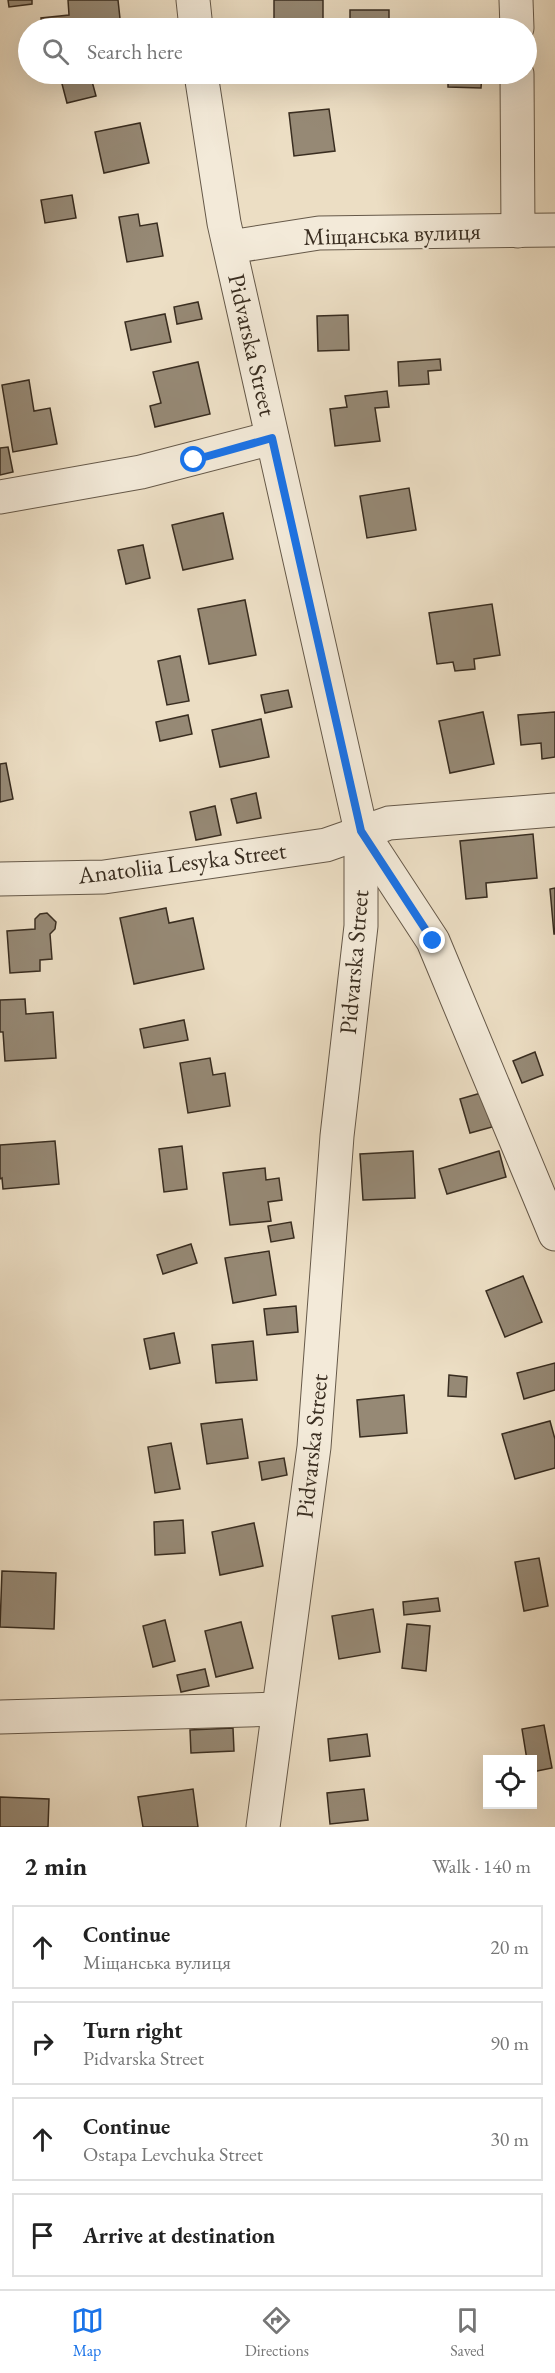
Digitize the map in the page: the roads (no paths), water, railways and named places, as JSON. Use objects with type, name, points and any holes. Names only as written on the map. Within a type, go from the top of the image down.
[{"type":"street","points":[[193,0],[195,18]]},
{"type":"street","points":[[516,0],[517,18]]},
{"type":"street","name":"Pidvarska Street","points":[[202,84],[211,149],[230,248],[361,831],[361,926],[337,1136],[314,1447],[263,1827]]},
{"type":"street","points":[[517,84],[518,231]]},
{"type":"street","name":"Міщанська вулиця","points":[[230,248],[319,233],[555,230]]},
{"type":"street","points":[[0,497],[141,472],[272,438]]},
{"type":"street","name":"Anatoliia Lesyka Street","points":[[0,879],[104,877],[326,845],[389,823],[555,810]]},
{"type":"street","points":[[361,831],[433,941],[555,1234]]},
{"type":"street","points":[[0,1717],[278,1709]]}]
